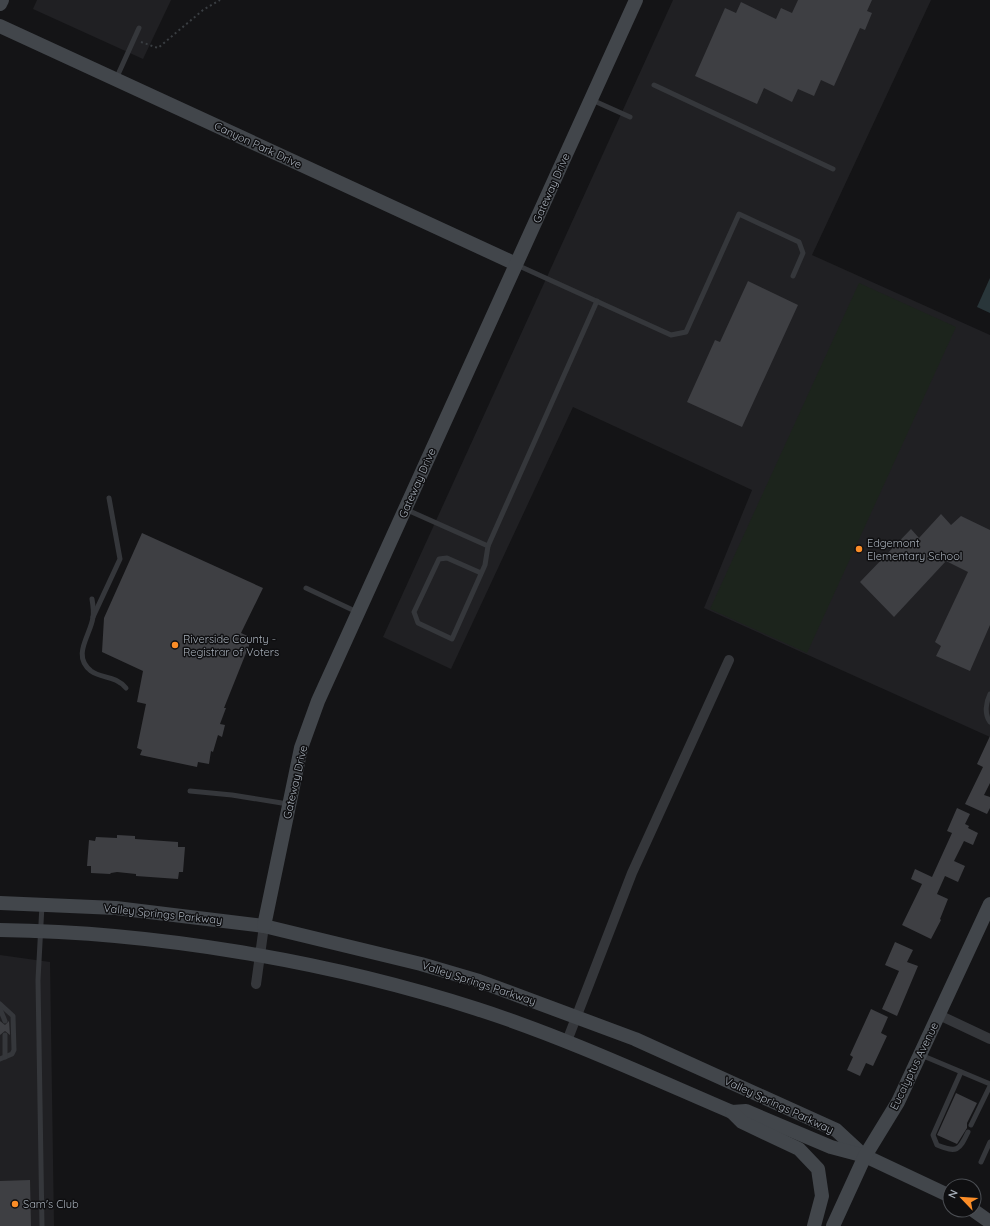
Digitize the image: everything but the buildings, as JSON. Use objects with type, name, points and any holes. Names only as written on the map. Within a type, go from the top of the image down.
[{"type":"street","points":[[0,4],[2,0]]},
{"type":"street","name":"Gateway Drive","points":[[256,984],[264,926],[301,748],[318,701],[636,0]]},
{"type":"street","name":"Canyon Park Drive","points":[[0,26],[516,264]]},
{"type":"street","points":[[567,1041],[632,873],[729,660]]},
{"type":"street","name":"Valley Springs Parkway","points":[[0,903],[116,908],[264,926],[421,964],[479,981],[577,1016],[635,1039],[836,1130],[865,1156]]},
{"type":"street","name":"Eucalyptus Avenue","points":[[833,1226],[865,1156],[898,1102],[990,904]]},
{"type":"street","name":"Valley Springs Parkway","points":[[0,930],[136,938],[231,950],[346,973],[413,990],[477,1009],[567,1041],[732,1112],[746,1111],[830,1147],[865,1156]]},
{"type":"street","points":[[939,1015],[990,1039]]},
{"type":"street","points":[[732,1112],[742,1122],[799,1149],[818,1169],[822,1196],[814,1226]]},
{"type":"street","points":[[865,1156],[942,1192]]},
{"type":"lane","points":[[115,79],[139,28]]},
{"type":"lane","points":[[654,85],[833,169]]},
{"type":"lane","points":[[591,99],[630,117]]},
{"type":"lane","points":[[516,264],[671,335],[686,332],[739,214],[799,242],[803,253],[793,276]]},
{"type":"lane","points":[[482,574],[447,558],[439,560],[414,612],[418,623],[452,638],[482,574],[488,546],[597,301]]},
{"type":"lane","points":[[109,498],[120,559],[94,617],[82,648],[82,657],[91,671],[120,681],[126,688]]},
{"type":"lane","points":[[405,509],[488,546]]},
{"type":"lane","points":[[306,588],[358,613]]},
{"type":"lane","points":[[92,598],[94,617]]},
{"type":"lane","points":[[990,694],[987,706],[987,718],[990,722]]},
{"type":"lane","points":[[190,791],[232,795],[289,804]]},
{"type":"lane","points":[[42,904],[38,980],[42,1226]]},
{"type":"lane","points":[[0,1004],[13,1016],[14,1050],[12,1054],[2,1058],[5,1035]]},
{"type":"lane","points":[[0,1009],[5,1021]]},
{"type":"lane","points":[[920,1055],[990,1085],[971,1125]]},
{"type":"lane","points":[[961,1072],[933,1135],[938,1145],[951,1151],[957,1150],[962,1146],[968,1132]]},
{"type":"lane","points":[[981,1162],[990,1142]]},
{"type":"path","points":[[134,39],[158,48],[202,10],[220,0]]},
{"type":"shaded area","points":[[37,0],[171,0],[143,59],[33,9]]},
{"type":"shaded area","points":[[673,0],[931,0],[812,255],[990,335],[990,737],[704,608],[752,490],[573,407],[451,669],[383,637]]},
{"type":"shaded area","points":[[990,278],[990,313],[977,307]]},
{"type":"shaded area","points":[[859,283],[956,327],[807,653],[710,609]]},
{"type":"shaded area","points":[[0,955],[50,962],[54,1226],[0,1226]]},
{"type":"place","name":"Edgemont Elementary School","points":[[859,549]]},
{"type":"place","name":"Riverside County - Registrar of Voters","points":[[175,645]]},
{"type":"place","name":"Sam's Club","points":[[15,1204]]}]
